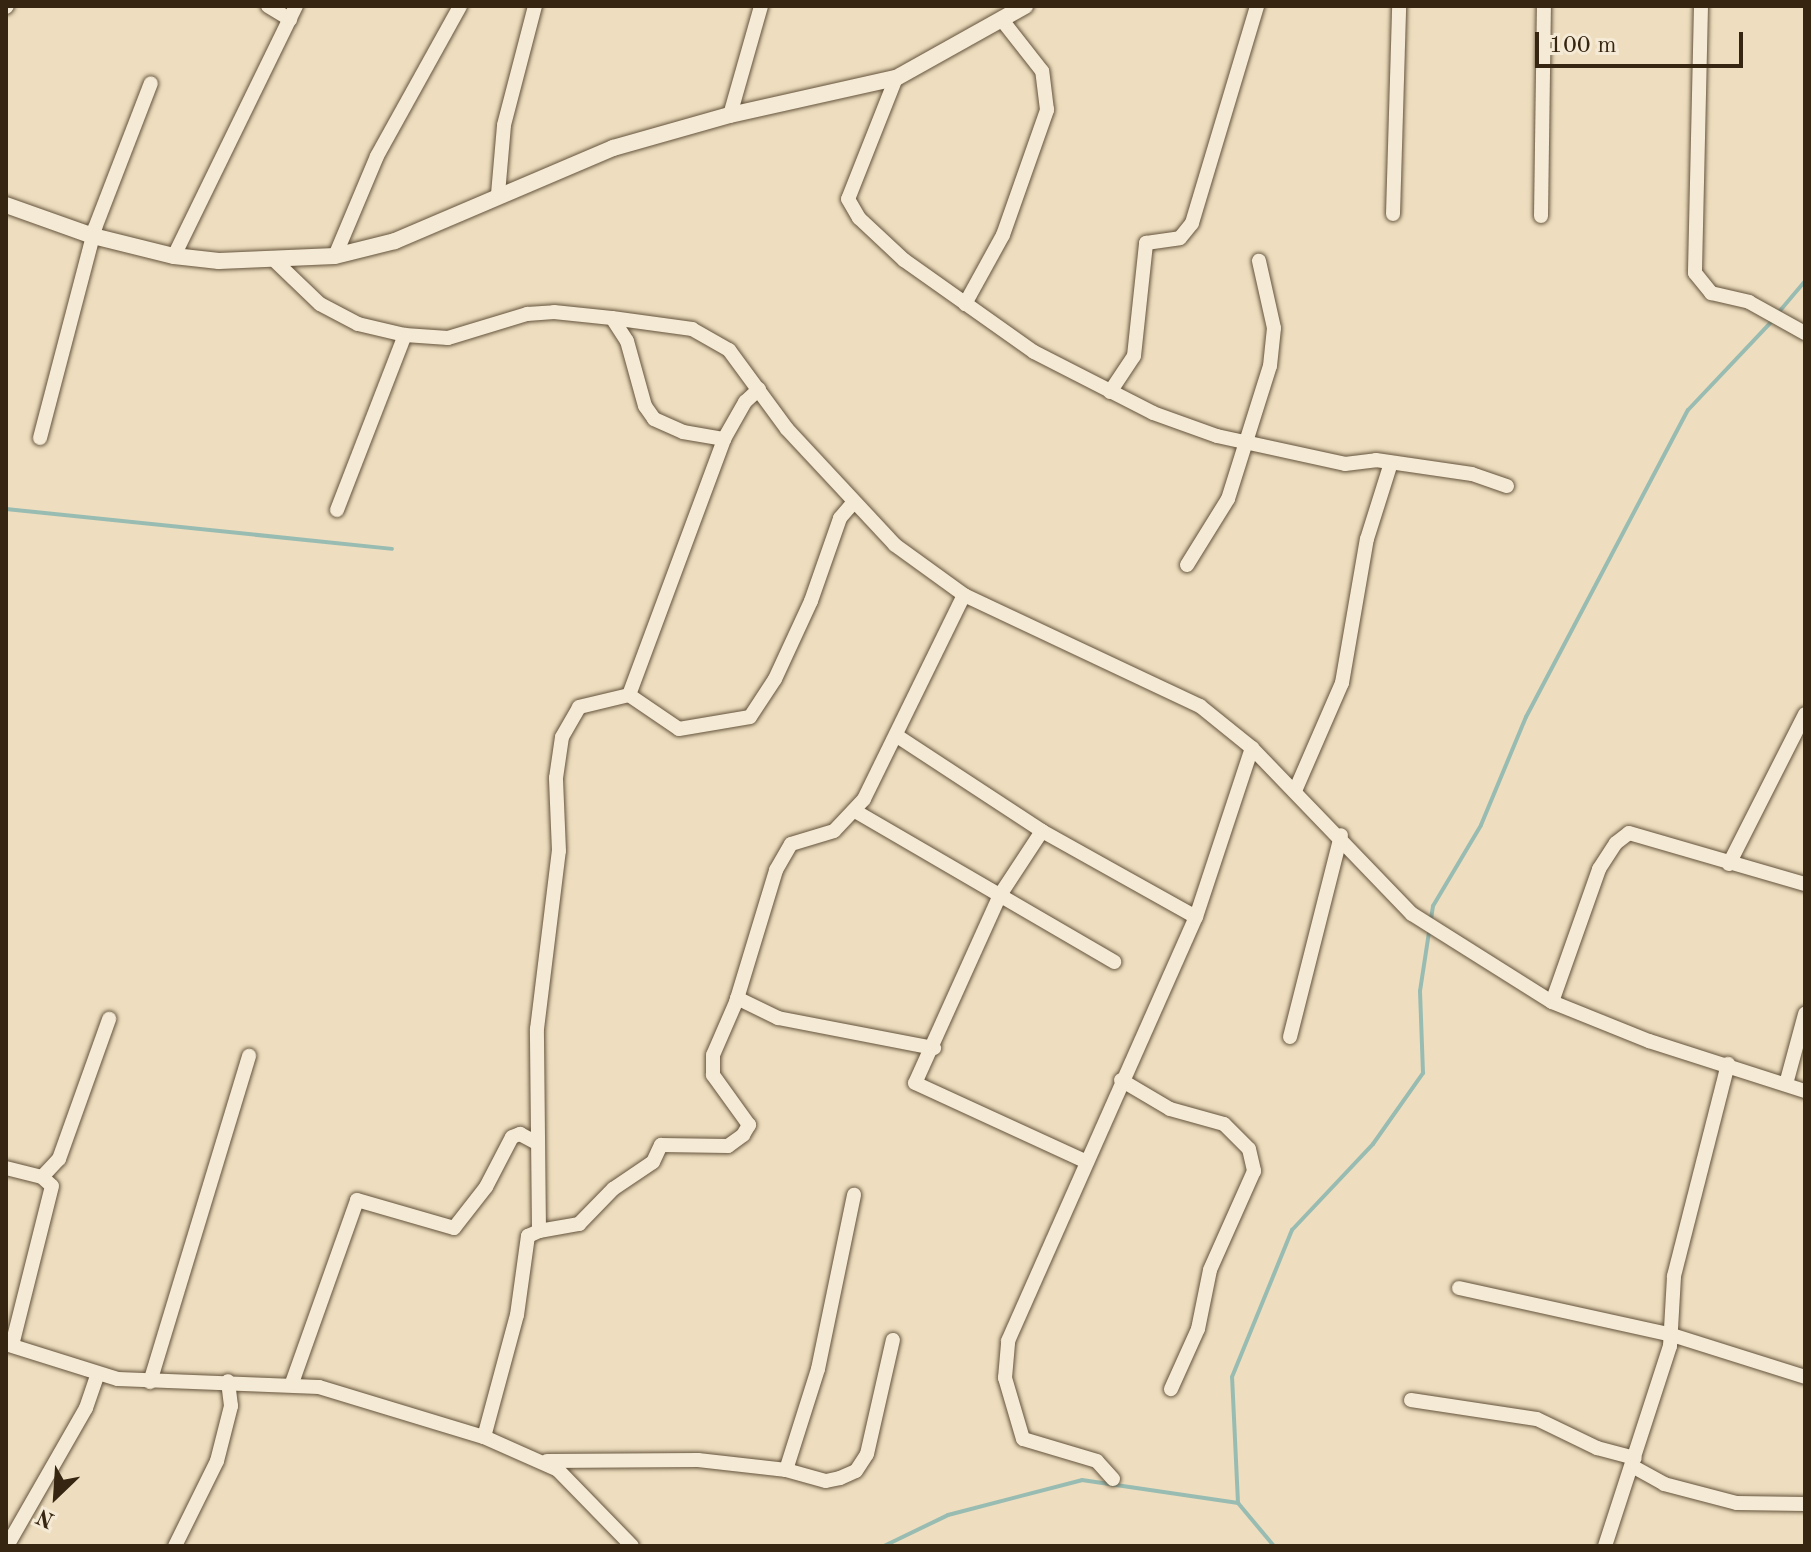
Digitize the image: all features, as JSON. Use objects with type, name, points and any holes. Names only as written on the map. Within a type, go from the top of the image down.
[{"type":"street","points":[[174,256],[293,12],[268,6]]},
{"type":"street","points":[[335,256],[377,156],[460,6]]},
{"type":"street","points":[[498,194],[504,125],[535,6]]},
{"type":"street","points":[[730,115],[761,6]]},
{"type":"street","points":[[6,205],[93,236],[174,256],[273,259],[335,256],[395,241],[498,194],[613,148],[730,115],[896,78],[1025,6]]},
{"type":"street","points":[[1110,392],[1134,356],[1146,243],[1180,238],[1192,223],[1257,6]]},
{"type":"street","points":[[1393,214],[1399,6]]},
{"type":"street","points":[[1541,216],[1544,6]]},
{"type":"street","points":[[1701,6],[1695,273],[1711,293],[1749,302],[1805,333]]},
{"type":"street","points":[[965,304],[1003,235],[1047,110],[1042,71],[1002,20]]},
{"type":"street","points":[[896,78],[848,199],[871,230],[965,304],[1046,359],[1192,429],[1345,464],[1391,463],[1472,474],[1507,486]]},
{"type":"street","points":[[40,438],[93,236],[151,83]]},
{"type":"street","points":[[273,259],[320,304],[358,324],[405,335],[448,338],[527,314],[554,312],[692,329],[729,350],[787,429],[895,545],[964,595],[1200,706],[1252,748],[1341,835],[1412,914],[1552,1002],[1649,1041],[1805,1091]]},
{"type":"street","points":[[1187,565],[1228,499],[1270,366],[1274,328],[1259,261]]},
{"type":"street","points":[[612,318],[627,341],[645,406],[654,419],[683,432],[724,439]]},
{"type":"street","points":[[337,510],[405,335]]},
{"type":"street","points":[[539,1231],[535,1142],[537,1029],[559,851],[556,778],[562,737],[579,707],[591,700],[624,701],[629,695],[724,439],[745,402],[759,389]]},
{"type":"street","points":[[1295,791],[1342,683],[1367,539],[1391,463]]},
{"type":"street","points":[[629,695],[679,729],[750,717],[775,679],[811,601],[840,518],[853,503]]},
{"type":"street","points":[[484,1437],[517,1315],[528,1236],[579,1224],[613,1189],[653,1162],[661,1145],[728,1146],[743,1135],[749,1125],[713,1075],[713,1055],[737,998],[787,849],[834,831],[855,811],[897,736],[964,595]]},
{"type":"street","points":[[1729,864],[1805,714]]},
{"type":"street","points":[[897,736],[1042,831],[1196,917]]},
{"type":"street","points":[[1113,1479],[1097,1461],[1023,1439],[1005,1378],[1008,1341],[1121,1080],[1196,917],[1252,748]]},
{"type":"street","points":[[855,811],[1114,962]]},
{"type":"street","points":[[1042,831],[1000,895],[934,1048],[916,1072],[919,1089],[1087,1162]]},
{"type":"street","points":[[1552,1002],[1599,869],[1616,843],[1638,832],[1729,864],[1805,884]]},
{"type":"street","points":[[1290,1037],[1341,835]]},
{"type":"street","points":[[737,998],[778,1018],[934,1048]]},
{"type":"street","points":[[1786,1084],[1805,1014]]},
{"type":"street","points":[[42,1177],[59,1159],[109,1019]]},
{"type":"street","points":[[150,1382],[249,1056]]},
{"type":"street","points":[[1605,1546],[1672,1335],[1674,1276],[1728,1064]]},
{"type":"street","points":[[1121,1080],[1170,1109],[1224,1124],[1249,1149],[1254,1171],[1210,1270],[1198,1329],[1171,1389]]},
{"type":"street","points":[[292,1383],[357,1200],[454,1228],[486,1187],[512,1137],[520,1134],[535,1142]]},
{"type":"street","points":[[6,1168],[42,1177],[52,1184],[52,1194],[9,1345],[97,1376],[150,1382],[292,1383],[484,1437],[543,1461],[567,1477],[632,1546]]},
{"type":"street","points":[[786,1470],[818,1369],[854,1195]]},
{"type":"street","points":[[1459,1288],[1672,1335],[1805,1377]]},
{"type":"street","points":[[543,1461],[698,1460],[786,1470],[826,1481],[856,1471],[867,1454],[893,1340]]},
{"type":"street","points":[[7,1546],[86,1408],[97,1376]]},
{"type":"street","points":[[175,1546],[217,1461],[231,1406],[228,1381]]},
{"type":"street","points":[[1411,1400],[1537,1419],[1633,1462],[1664,1484],[1737,1503],[1805,1504]]},
{"type":"waterway","points":[[1778,313],[1805,281]]},
{"type":"waterway","points":[[1238,1503],[1232,1377],[1292,1230],[1373,1144],[1423,1073],[1420,991],[1433,906],[1481,825],[1526,717],[1688,410],[1773,320]]},
{"type":"waterway","points":[[6,509],[392,549]]},
{"type":"waterway","points":[[884,1546],[948,1515],[1082,1480],[1238,1503],[1274,1546]]}]
